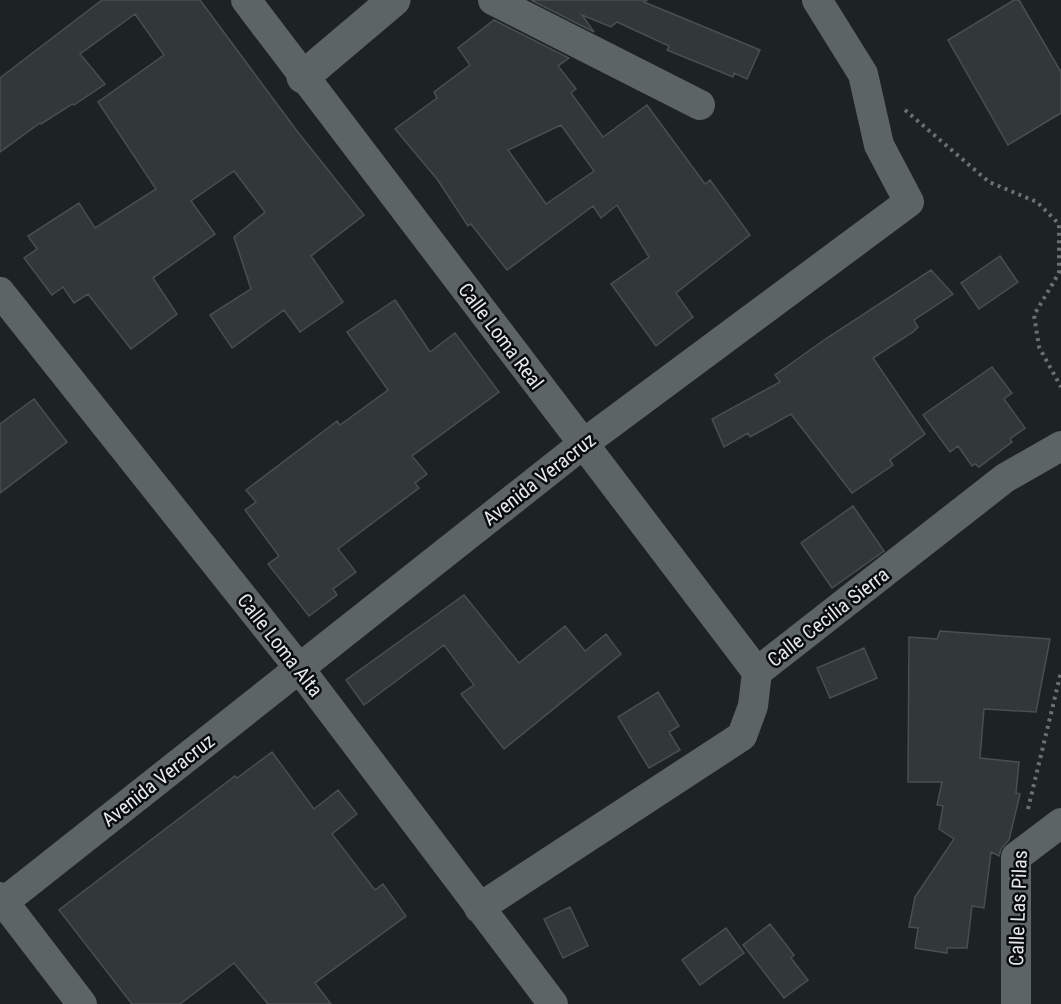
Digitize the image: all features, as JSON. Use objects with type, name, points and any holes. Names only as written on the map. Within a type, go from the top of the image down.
[{"type":"street","name":"Calle Loma Real","points":[[246,0],[757,672]]},
{"type":"street","points":[[303,77],[394,0]]},
{"type":"street","points":[[493,0],[700,105]]},
{"type":"street","name":"Avenida Veracruz","points":[[1,901],[583,444],[909,202],[879,145],[863,74],[817,0]]},
{"type":"street","name":"Calle Loma Alta","points":[[0,292],[299,668],[553,1004]]},
{"type":"street","name":"Calle Cecilia Sierra","points":[[479,908],[742,736],[753,706],[757,672],[1005,478],[1061,446]]},
{"type":"street","points":[[1016,857],[1061,823]]},
{"type":"street","name":"Calle Las Pilas","points":[[1016,857],[1016,1004]]},
{"type":"street","points":[[1,901],[82,1004]]},
{"type":"path","points":[[863,74],[989,183],[1037,202],[1059,224],[1059,273],[1034,315],[1040,347],[1061,387]]},
{"type":"path","name":"Calle Las Pilas","points":[[1016,857],[1061,672]]},
{"type":"building","points":[[102,0],[200,0],[297,131],[364,215],[311,256],[343,302],[300,332],[284,310],[232,348],[210,315],[251,289],[234,237],[265,212],[234,171],[191,201],[215,234],[153,278],[177,314],[131,349],[88,294],[74,303],[63,287],[52,295],[24,258],[37,249],[28,236],[79,203],[95,228],[156,189],[98,102],[164,55],[135,14],[80,54],[105,84],[74,105],[72,104],[40,123],[0,152],[0,78]]},
{"type":"building","points":[[531,0],[647,0],[644,2],[760,50],[747,79],[734,73],[733,77],[667,50],[669,46],[617,22],[611,27],[582,15],[594,32]]},
{"type":"building","points":[[1014,0],[1019,0],[1061,72],[1061,113],[1008,145],[948,40]]},
{"type":"building","points":[[494,20],[569,58],[558,66],[576,89],[571,93],[603,137],[647,105],[705,184],[710,180],[750,235],[676,293],[693,317],[656,346],[611,284],[649,257],[617,205],[601,218],[593,206],[507,270],[471,224],[468,226],[437,179],[395,129],[437,98],[434,92],[470,65],[458,48]],"holes":[[[561,125],[594,171],[546,204],[508,150]]]},
{"type":"building","points":[[1000,256],[1018,282],[979,309],[961,283]]},
{"type":"building","points":[[931,270],[953,294],[914,320],[918,327],[913,332],[873,358],[925,434],[890,460],[893,465],[852,493],[791,414],[750,437],[748,433],[724,447],[712,419],[780,382],[775,375]]},
{"type":"building","points":[[395,300],[430,352],[455,333],[499,392],[412,456],[427,474],[415,483],[419,488],[338,549],[356,572],[333,589],[337,595],[309,616],[268,564],[279,556],[245,510],[256,502],[246,490],[337,421],[340,425],[388,390],[347,332]]},
{"type":"building","points":[[992,367],[1012,393],[1004,399],[1025,428],[1010,439],[1012,442],[979,467],[975,464],[972,466],[958,446],[950,452],[923,415]]},
{"type":"building","points":[[34,399],[67,442],[0,493],[0,424]]},
{"type":"building","points":[[853,506],[884,551],[832,588],[801,543]]},
{"type":"building","points":[[464,595],[519,663],[565,626],[585,651],[606,634],[621,654],[504,749],[461,694],[474,685],[444,645],[364,705],[346,680]]},
{"type":"building","points":[[940,631],[1050,639],[1036,712],[984,709],[980,758],[1019,762],[1016,793],[1020,794],[1009,840],[1001,849],[999,856],[991,852],[984,908],[972,906],[967,948],[947,948],[947,953],[915,948],[918,928],[909,927],[915,897],[954,839],[939,829],[943,806],[937,805],[942,782],[908,782],[909,637],[937,639]]},
{"type":"building","points":[[864,648],[877,678],[830,698],[817,668]]},
{"type":"building","points":[[658,692],[679,726],[669,732],[680,750],[649,768],[618,717]]},
{"type":"building","points":[[272,752],[314,809],[338,790],[357,814],[332,834],[375,890],[383,884],[406,916],[315,983],[331,1004],[268,1004],[234,963],[180,1004],[132,1004],[59,910],[235,776],[237,778]]},
{"type":"building","points":[[570,907],[588,946],[563,958],[544,919]]},
{"type":"building","points":[[770,924],[794,955],[791,958],[808,980],[784,998],[743,945]]},
{"type":"building","points":[[726,928],[744,953],[700,985],[682,960]]}]
